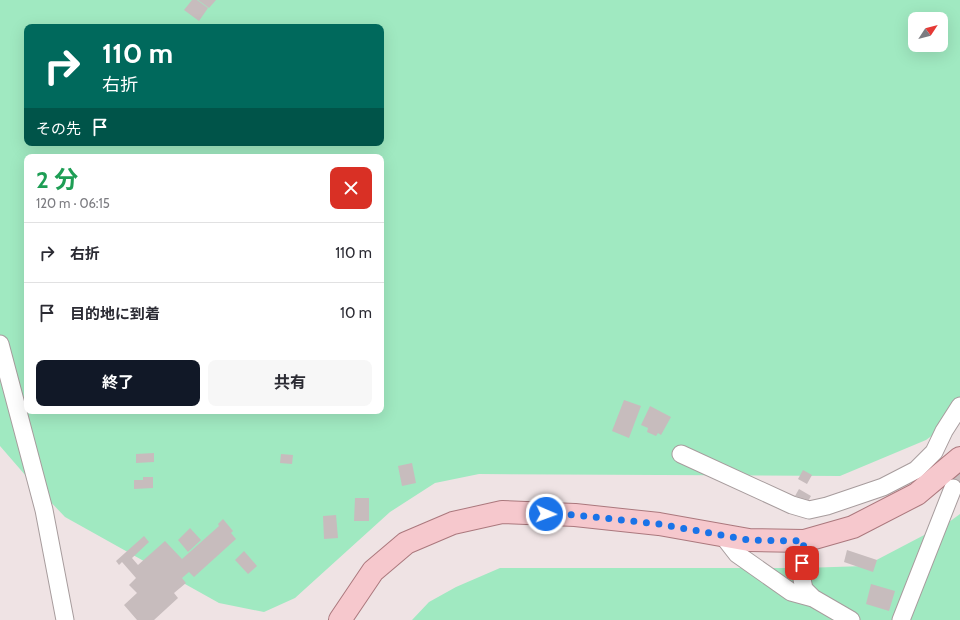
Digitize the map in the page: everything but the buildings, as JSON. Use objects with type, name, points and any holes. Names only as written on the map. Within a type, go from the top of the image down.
[{"type":"main road","points":[[340,620],[373,571],[406,544],[454,523],[502,512],[575,515],[659,524],[749,540],[804,541],[853,527],[917,494],[960,458]]},
{"type":"street","points":[[0,344],[44,510],[65,620]]},
{"type":"street","points":[[681,454],[792,505],[808,510],[827,506],[883,487],[916,470],[934,452],[944,431],[960,406]]},
{"type":"street","points":[[902,620],[953,488]]},
{"type":"street","points":[[723,536],[737,554],[791,592],[813,598],[851,620]]},
{"type":"street","points":[[804,541],[801,574],[804,589],[813,598]]},
{"type":"green space","points":[[0,0],[960,0],[960,415],[926,440],[840,476],[479,474],[435,483],[390,512],[295,598],[264,612],[219,603],[65,517],[0,446]]},
{"type":"green space","points":[[960,514],[960,620],[412,620],[429,602],[456,587],[500,568],[803,568],[865,566],[949,522]]},
{"type":"tunnel","points":[[953,488],[960,469]]},
{"type":"route","points":[[546,514],[575,515],[659,524],[749,540],[804,541],[802,563]]}]
